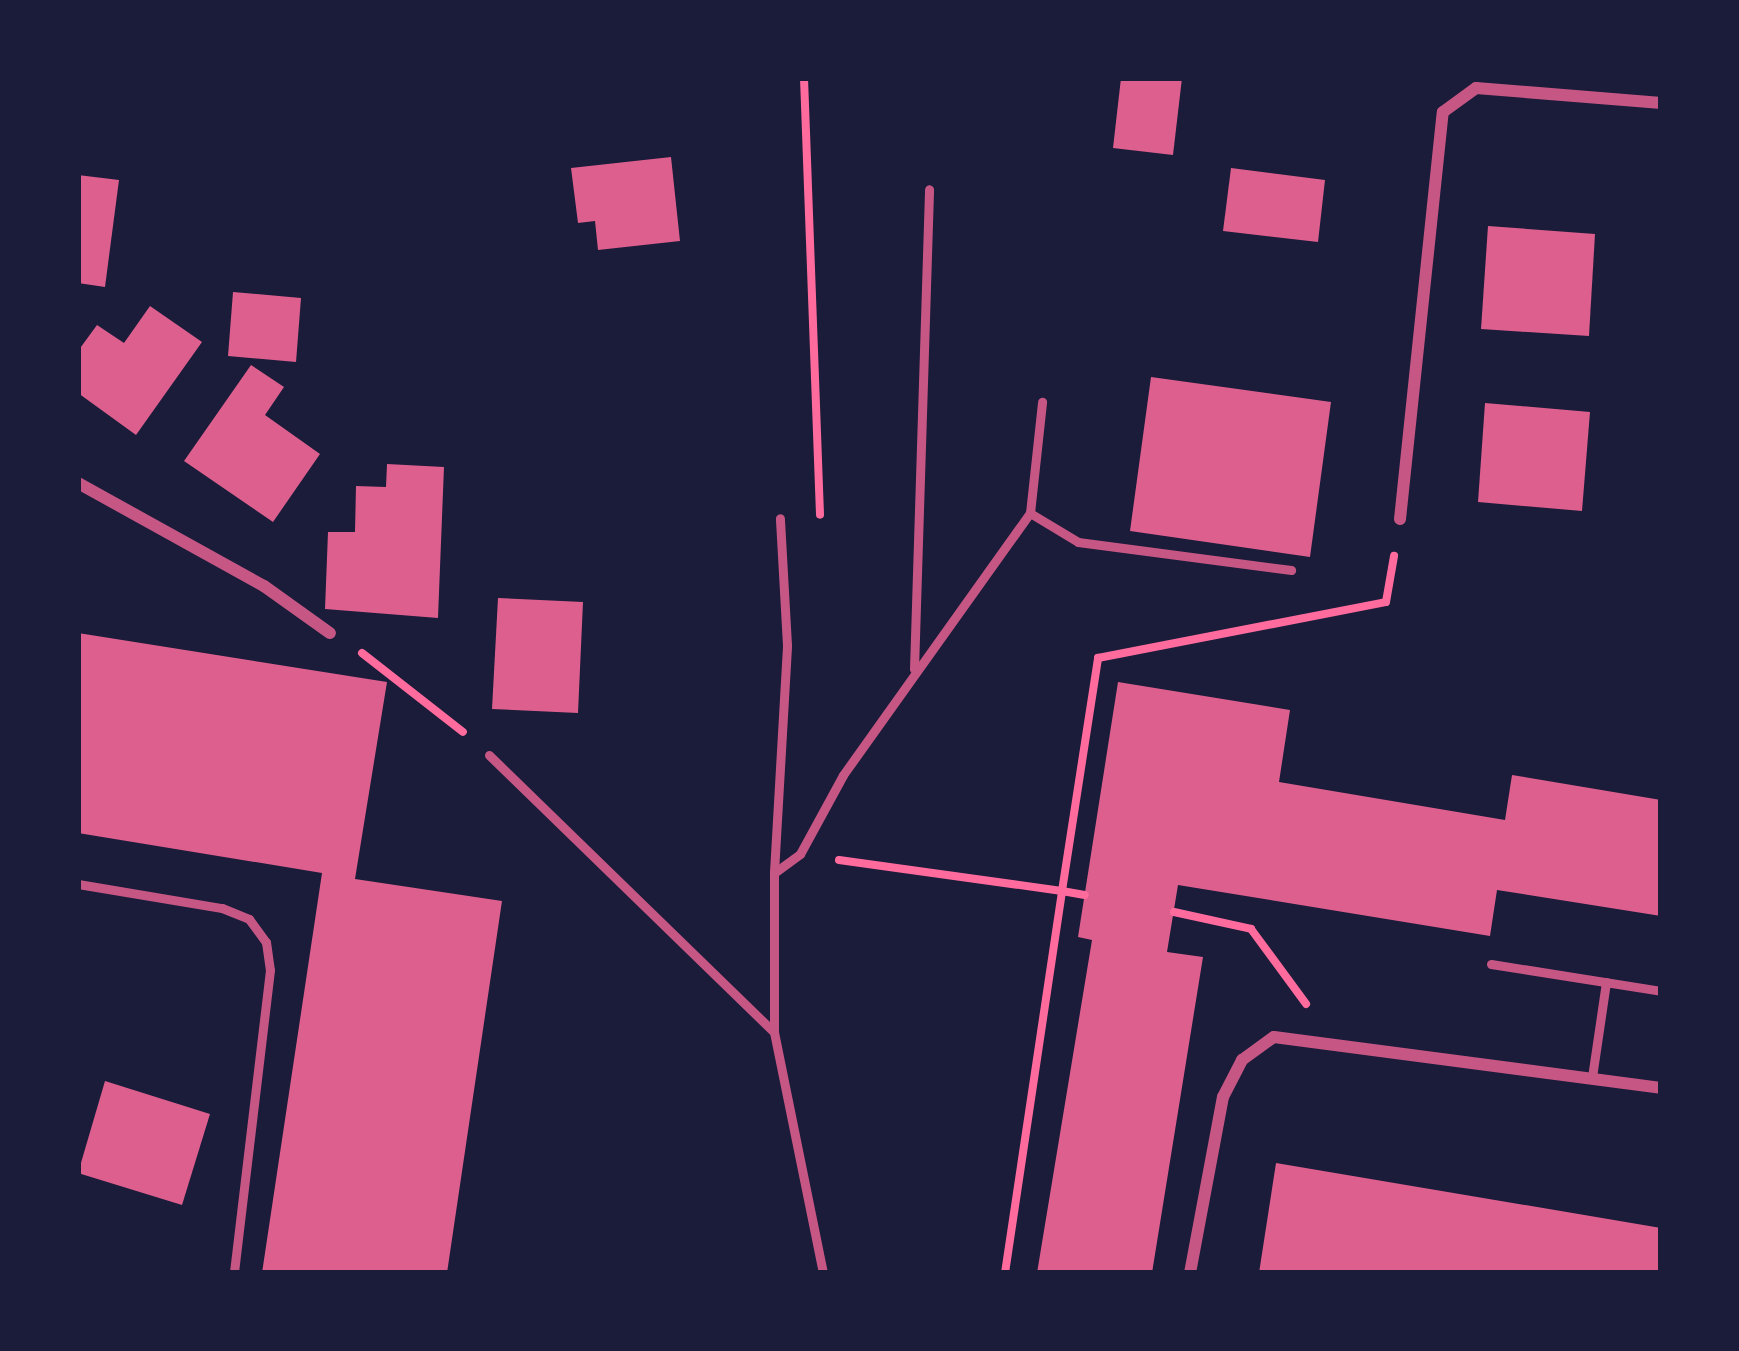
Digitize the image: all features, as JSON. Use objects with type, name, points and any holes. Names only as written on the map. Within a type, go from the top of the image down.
[{"type":"street","points":[[1400,519],[1443,112],[1476,88],[1661,104]]},
{"type":"street","points":[[78,483],[264,586],[330,633]]},
{"type":"street","points":[[1190,1273],[1223,1097],[1256,1045],[1274,1037],[1661,1088]]},
{"type":"lane","points":[[914,672],[929,188]]},
{"type":"lane","points":[[774,873],[800,854],[914,672],[1030,513],[1042,402]]},
{"type":"lane","points":[[1030,513],[1078,542],[1291,570]]},
{"type":"lane","points":[[780,518],[785,599],[774,873],[774,1032],[823,1273]]},
{"type":"lane","points":[[489,755],[774,1032]]},
{"type":"lane","points":[[78,884],[222,908],[249,919],[266,942],[270,970],[235,1273]]},
{"type":"lane","points":[[1491,964],[1661,991]]},
{"type":"lane","points":[[1592,1077],[1606,982]]},
{"type":"path","points":[[785,599],[820,516],[804,78]]},
{"type":"path","points":[[1005,1273],[1098,658],[1386,602],[1400,519]]},
{"type":"path","points":[[330,633],[412,686],[489,755]]},
{"type":"path","points":[[800,854],[1084,895]]},
{"type":"path","points":[[1174,912],[1250,929],[1314,1015]]},
{"type":"building","points":[[1121,78],[1182,78],[1173,155],[1113,148]]},
{"type":"building","points":[[671,157],[680,241],[598,250],[595,221],[578,223],[571,168]]},
{"type":"building","points":[[1231,168],[1325,180],[1318,242],[1223,231]]},
{"type":"building","points":[[78,175],[119,180],[105,287],[78,283]]},
{"type":"building","points":[[1488,226],[1595,234],[1589,336],[1481,329]]},
{"type":"building","points":[[233,292],[301,298],[296,362],[228,356]]},
{"type":"building","points":[[150,306],[202,342],[136,435],[78,393],[78,351],[97,325],[124,343]]},
{"type":"building","points":[[251,365],[284,387],[265,415],[320,454],[273,522],[184,461]]},
{"type":"building","points":[[1151,377],[1331,402],[1310,557],[1130,531]]},
{"type":"building","points":[[1485,403],[1590,412],[1582,511],[1478,502]]},
{"type":"building","points":[[387,464],[444,467],[438,618],[325,609],[328,532],[355,532],[356,486],[386,487]]},
{"type":"building","points":[[498,598],[583,602],[578,713],[492,709]]},
{"type":"building","points":[[78,633],[387,682],[355,879],[502,901],[447,1273],[262,1273],[322,873],[78,833]]},
{"type":"building","points":[[1118,682],[1290,710],[1279,782],[1505,820],[1512,775],[1661,800],[1661,916],[1497,890],[1490,936],[1178,885],[1167,952],[1203,957],[1152,1273],[1037,1273],[1092,940],[1078,937]]},
{"type":"building","points":[[105,1081],[210,1114],[182,1205],[78,1173]]},
{"type":"building","points":[[1276,1163],[1661,1228],[1661,1273],[1259,1273]]}]
